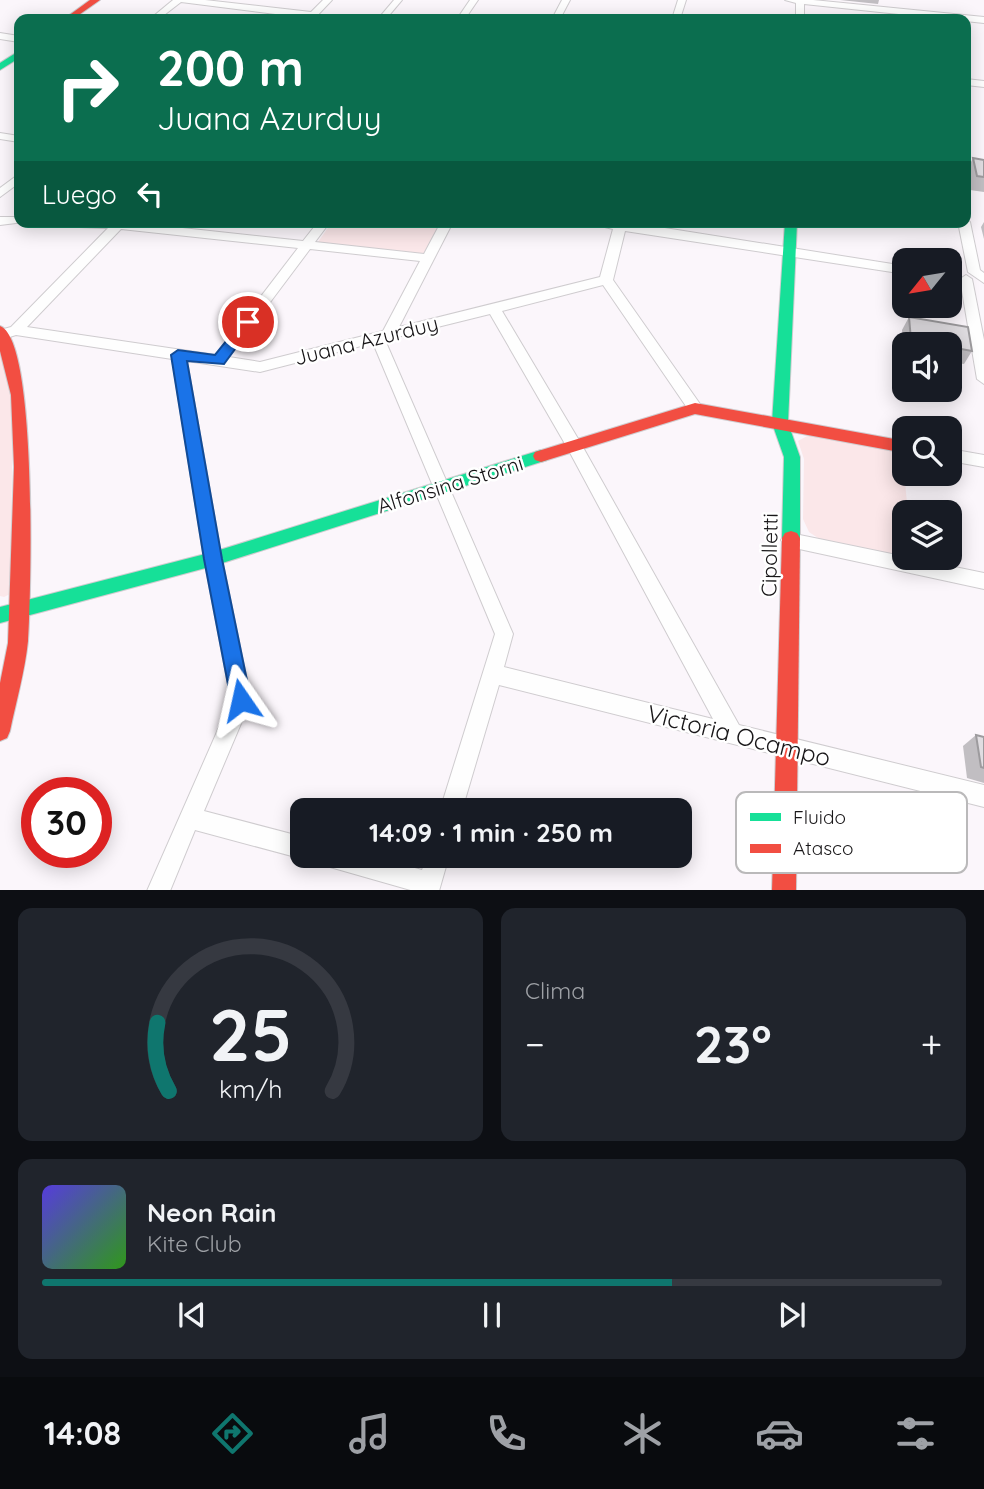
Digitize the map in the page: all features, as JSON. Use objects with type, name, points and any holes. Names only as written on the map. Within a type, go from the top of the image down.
[{"type":"street","points":[[75,14],[96,0]]},
{"type":"street","points":[[160,14],[178,0]]},
{"type":"street","points":[[184,0],[289,14]]},
{"type":"street","points":[[314,14],[328,0]]},
{"type":"street","points":[[386,14],[398,0]]},
{"type":"street","points":[[789,0],[907,14]]},
{"type":"street","points":[[0,36],[14,47]]},
{"type":"street","points":[[0,67],[14,55]]},
{"type":"street","points":[[0,194],[14,181]]},
{"type":"street","points":[[0,731],[18,643],[20,610],[20,402],[4,333],[115,228]]},
{"type":"street","points":[[160,228],[429,258]]},
{"type":"street","points":[[208,234],[213,228]]},
{"type":"street","points":[[219,361],[320,228]]},
{"type":"street","points":[[444,228],[383,336],[440,486],[504,634],[456,798]]},
{"type":"street","points":[[620,228],[606,280],[695,408]]},
{"type":"street","points":[[639,228],[892,268]]},
{"type":"street","name":"Cipolletti","points":[[785,792],[792,457],[780,424],[791,228]]},
{"type":"street","points":[[965,228],[977,278],[984,379]]},
{"type":"street","name":"Juana Azurduy","points":[[4,333],[260,367],[606,280]]},
{"type":"street","points":[[493,307],[574,446],[732,733]]},
{"type":"street","points":[[158,890],[241,700],[213,559],[178,355]]},
{"type":"street","name":"Alfonsina Storni","points":[[0,615],[213,559],[695,408],[892,445]]},
{"type":"street","points":[[962,457],[984,461]]},
{"type":"street","points":[[790,540],[984,581]]},
{"type":"street","name":"Victoria Ocampo","points":[[493,674],[984,796]]},
{"type":"street","points":[[190,818],[290,845]]},
{"type":"street","points":[[368,868],[428,887],[434,868]]},
{"type":"shaded area","points":[[328,228],[438,228],[425,254],[318,242]]},
{"type":"shaded area","points":[[0,356],[4,358],[13,409],[10,594],[4,597],[0,596]]},
{"type":"shaded area","points":[[809,435],[892,450],[892,486],[905,486],[907,500],[892,500],[892,555],[824,542],[809,532],[803,519],[804,459],[798,441]]},
{"type":"building","points":[[973,158],[984,160],[984,177],[977,176]]},
{"type":"building","points":[[909,318],[968,327],[972,351],[962,349],[962,332],[910,332]]},
{"type":"building","points":[[976,735],[984,737],[984,768],[981,767]]},
{"type":"traffic: fast","points":[[0,67],[14,57]]},
{"type":"traffic: fast","points":[[791,228],[780,423],[792,457],[791,538]]},
{"type":"traffic: fast","points":[[0,615],[213,559],[541,456]]},
{"type":"traffic: jam","points":[[75,14],[96,0]]},
{"type":"traffic: jam","points":[[0,331],[11,362],[18,395],[22,467],[18,643],[0,731]]},
{"type":"traffic: jam","points":[[541,456],[695,408],[892,445]]},
{"type":"traffic: jam","points":[[786,792],[791,538]]},
{"type":"traffic: jam","points":[[784,873],[784,890]]},
{"type":"route","points":[[241,700],[213,559],[178,355],[219,361],[248,322]]}]
